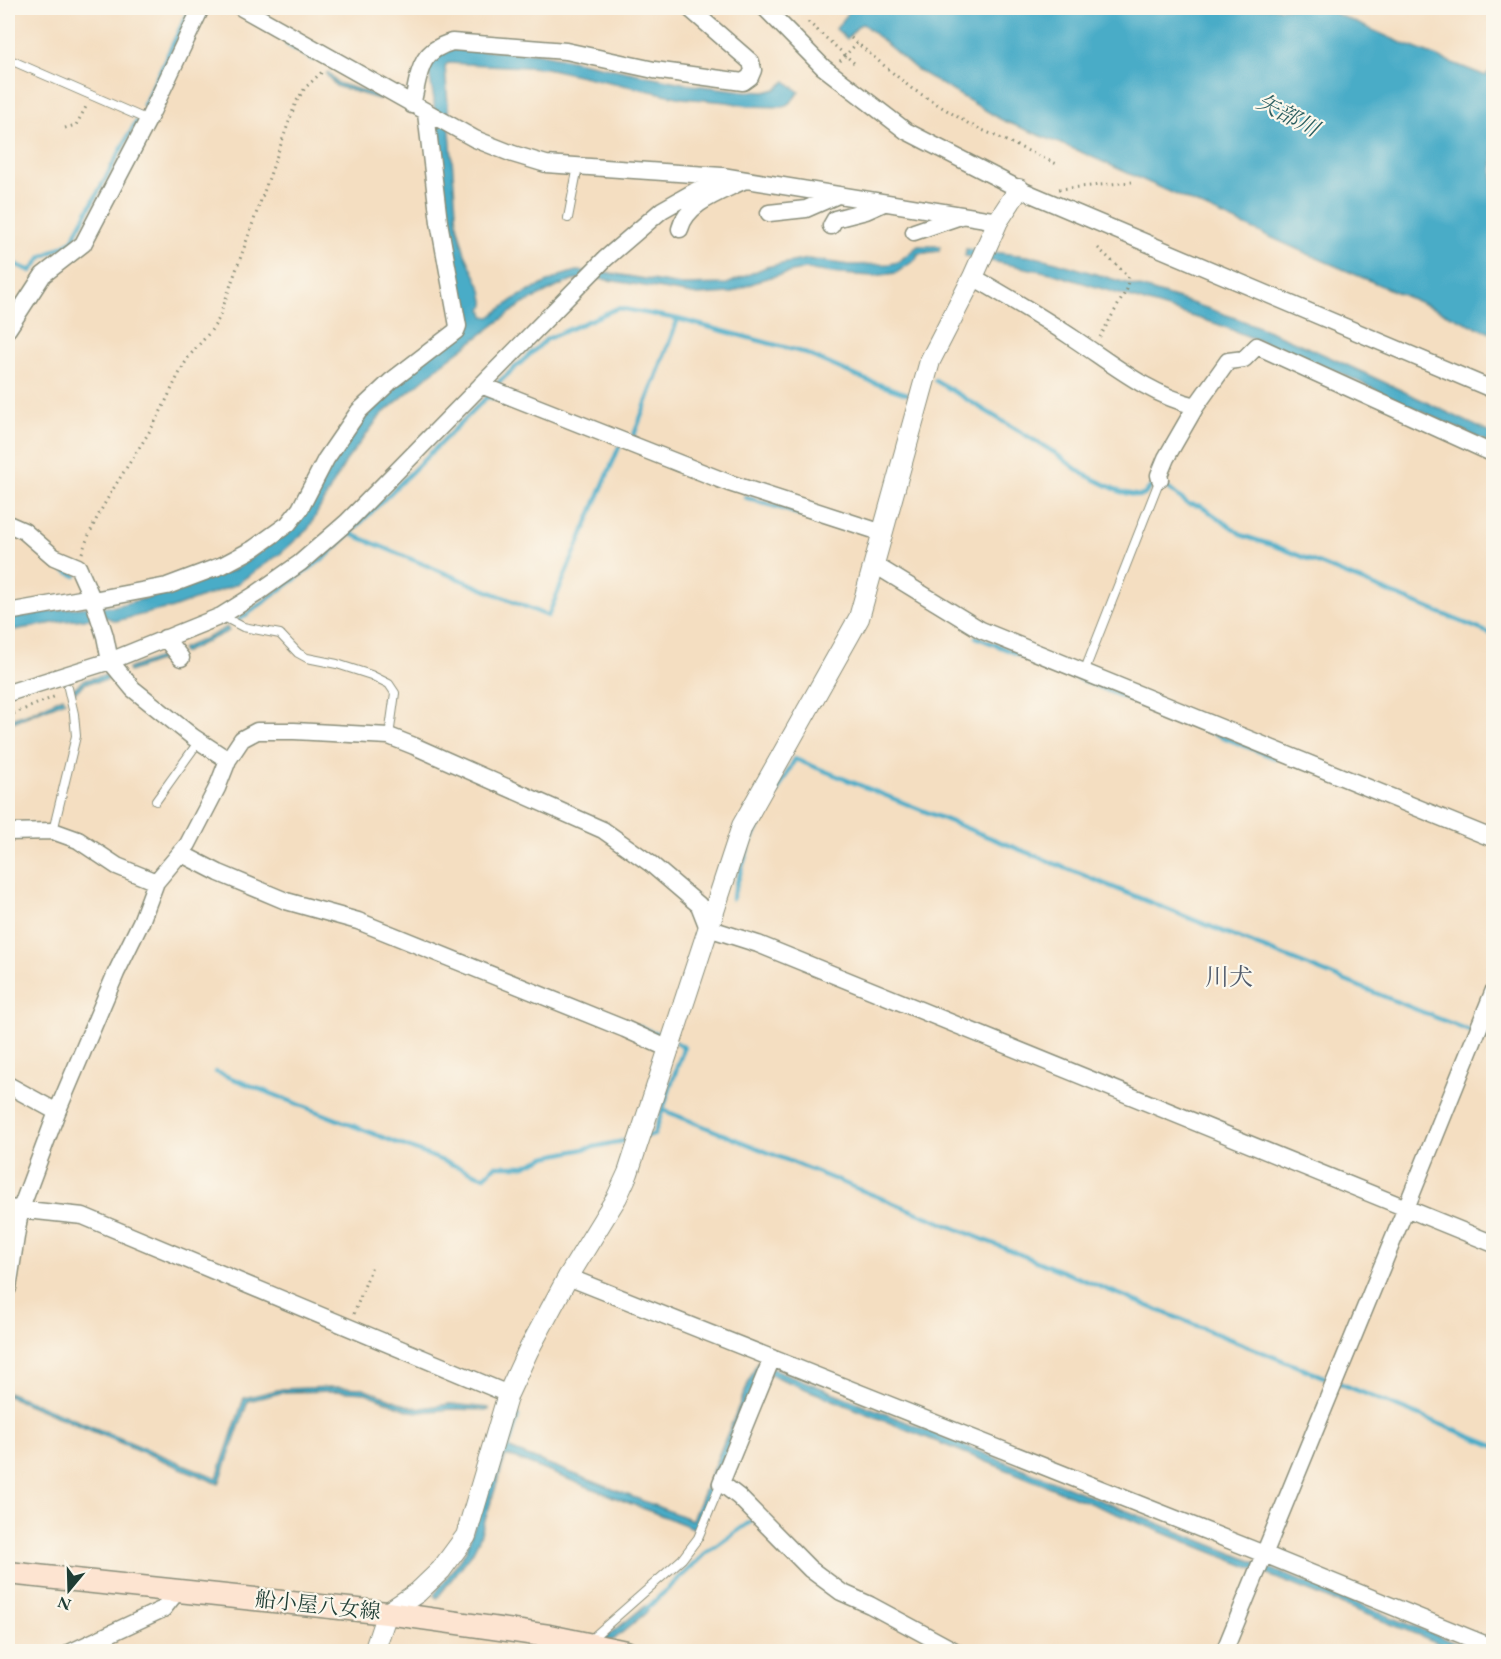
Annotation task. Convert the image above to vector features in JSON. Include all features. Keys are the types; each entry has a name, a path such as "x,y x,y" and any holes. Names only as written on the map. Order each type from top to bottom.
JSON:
{"main road":[{"name":"船小屋八女線","path":"8,1572 387,1613 551,1644 585,1644 626,1652"}],"street":[{"path":"8,329 43,274 83,244 148,120 201,8"},
{"path":"242,8 475,139 546,164 722,176 998,220"},
{"path":"8,612 93,600 167,586 223,565 253,549 288,524 300,509 326,459 359,411 391,381 456,331 459,326 419,109 428,53 438,46 452,42 566,51 654,70 743,82 750,77 753,70 751,62 689,8"},
{"path":"765,8 830,72 906,131 1022,190 1494,390"},
{"path":"8,693 110,660 221,616 256,594 300,562 346,522 596,268 662,210 722,176"},
{"path":"680,229 682,219 690,209 745,180"},
{"path":"374,1652 387,1613 417,1593 441,1570 466,1536 508,1394 528,1351 568,1277 621,1189 742,826 859,618 930,361 973,277 998,220 1022,190"},
{"path":"769,213 806,209 838,195"},
{"path":"831,226 835,219 866,211 885,202"},
{"path":"914,232 964,215"},
{"path":"973,277 1029,308 1139,384 1180,402 1196,406"},
{"path":"1160,479 1159,475 1166,458 1196,406 1228,361 1244,360 1257,346 1494,454"},
{"path":"481,385 729,483 883,533"},
{"path":"8,524 24,531 54,557 78,567 93,600 110,660 133,689 199,741 228,760"},
{"path":"875,565 981,630 1494,839"},
{"path":"165,638 181,658"},
{"path":"8,1288 14,1210 116,973 141,922 156,882 188,844 217,788 228,760 242,739 257,731 389,736 603,830 651,864 699,905 708,928"},
{"path":"8,832 52,831 78,840 117,866 156,882"},
{"path":"180,853 286,902 358,921 669,1048"},
{"path":"708,928 758,944 1494,1244"},
{"path":"1224,1652 1494,990"},
{"path":"8,1085 57,1112"},
{"path":"14,1210 83,1216 508,1394"},
{"path":"568,1277 769,1365 1260,1563 1494,1648"},
{"path":"769,1365 721,1483 739,1497 810,1569 840,1592 870,1605 957,1652"},
{"path":"71,1652 163,1609 178,1590"}],"lane":[{"path":"8,59 148,120"},
{"path":"568,218 578,166"},
{"path":"1083,672 1160,479"},
{"path":"221,616 243,627 280,634 298,653 307,658 337,664 371,675 389,684 395,693 389,736"},
{"path":"52,831 76,736 68,688"},
{"path":"156,801 199,741"},
{"path":"585,1644 682,1559 698,1538 721,1483"}],"path":[{"path":"808,22 854,63"},
{"path":"851,38 911,88 969,124 1059,165"},
{"path":"830,72 857,43"},
{"path":"78,567 90,530 100,511 155,422 189,357 213,330 219,318 296,102 305,88 334,61"},
{"path":"65,128 76,125 82,118 91,96"},
{"path":"1022,190 1132,182"},
{"path":"1092,351 1127,290 1128,276 1098,248"},
{"path":"349,1327 372,1266"}],"water":[{"name":"矢部川","path":"843,8 1323,8 1404,44 1486,76 1488,72 1493,73 1493,334 1081,152 1002,120 917,70 863,24 859,25 847,39 836,29 848,12"},
{"path":"444,49 536,53 692,85 745,91 765,92 776,89 786,81 799,92 791,102 783,107 748,106 682,98 546,68 448,63 445,66 457,224 465,254 482,290 484,316 490,317 516,298 560,276 576,271 603,272 681,285 727,284 766,267 808,259 849,265 890,264 898,262 918,246 940,246 939,251 917,254 917,258 896,273 874,276 805,269 763,279 730,293 698,295 602,279 578,279 563,284 521,305 442,364 381,415 346,461 308,529 280,554 235,585 170,609 116,621 106,617 65,621 8,631 8,619 70,608 115,606 163,594 234,570 284,535 342,446 374,406 467,319 465,311 462,311 450,247 435,139 434,99 428,67"},
{"path":"328,72 337,83 380,96 379,99 336,86 326,74"},
{"path":"966,249 1035,257 1056,262 1243,321 1326,355 1493,434 1493,445 1336,371 1217,324 1051,273 965,256"},
{"path":"227,627 229,631 183,653 181,649"},
{"path":"170,653 171,656 129,672 128,669"},
{"path":"107,675 108,680 86,683 75,692 73,689 84,680"},
{"path":"63,697 65,701 8,724 8,720 32,712"},
{"path":"757,1362 1475,1651 1458,1651 761,1371 696,1529 506,1455 479,1539 472,1553 437,1598 434,1595 466,1551 502,1446 692,1520"},
{"path":"363,1388 411,1407 450,1404 489,1408 489,1410 410,1411 366,1393 336,1391 284,1392 248,1401 219,1484 8,1396 8,1392 217,1478 244,1398 282,1389"},
{"path":"645,1606 648,1611 613,1640 603,1640"}],"waterway":[{"path":"144,105 190,8"},
{"path":"287,44 312,59"},
{"path":"8,261 31,271 42,257 71,242 136,122"},
{"path":"499,382 547,339 618,308 678,319 802,352 866,380 907,394"},
{"path":"634,435 678,319"},
{"path":"935,380 1055,453 1083,474 1121,492 1144,495 1154,483"},
{"path":"239,620 328,555 487,397 495,398"},
{"path":"351,534 548,616 619,447"},
{"path":"1165,486 1188,504 1201,506 1244,536 1278,547 1494,635"},
{"path":"745,497 811,518"},
{"path":"56,566 76,576"},
{"path":"976,637 1143,705"},
{"path":"1180,720 1275,758"},
{"path":"732,899 750,842 795,759 1472,1032"},
{"path":"638,1026 666,1038"},
{"path":"1480,1035 1494,1040"},
{"path":"647,1136 654,1135 684,1047 676,1043"},
{"path":"216,1072 484,1177 495,1166 525,1166 545,1157 633,1139"},
{"path":"663,1110 1331,1380"},
{"path":"1339,1383 1494,1446"},
{"path":"507,1451 518,1416 514,1414"},
{"path":"643,1612 706,1553 753,1520"}],"district":[{"name":"川犬","path":"1229,976"}]}
